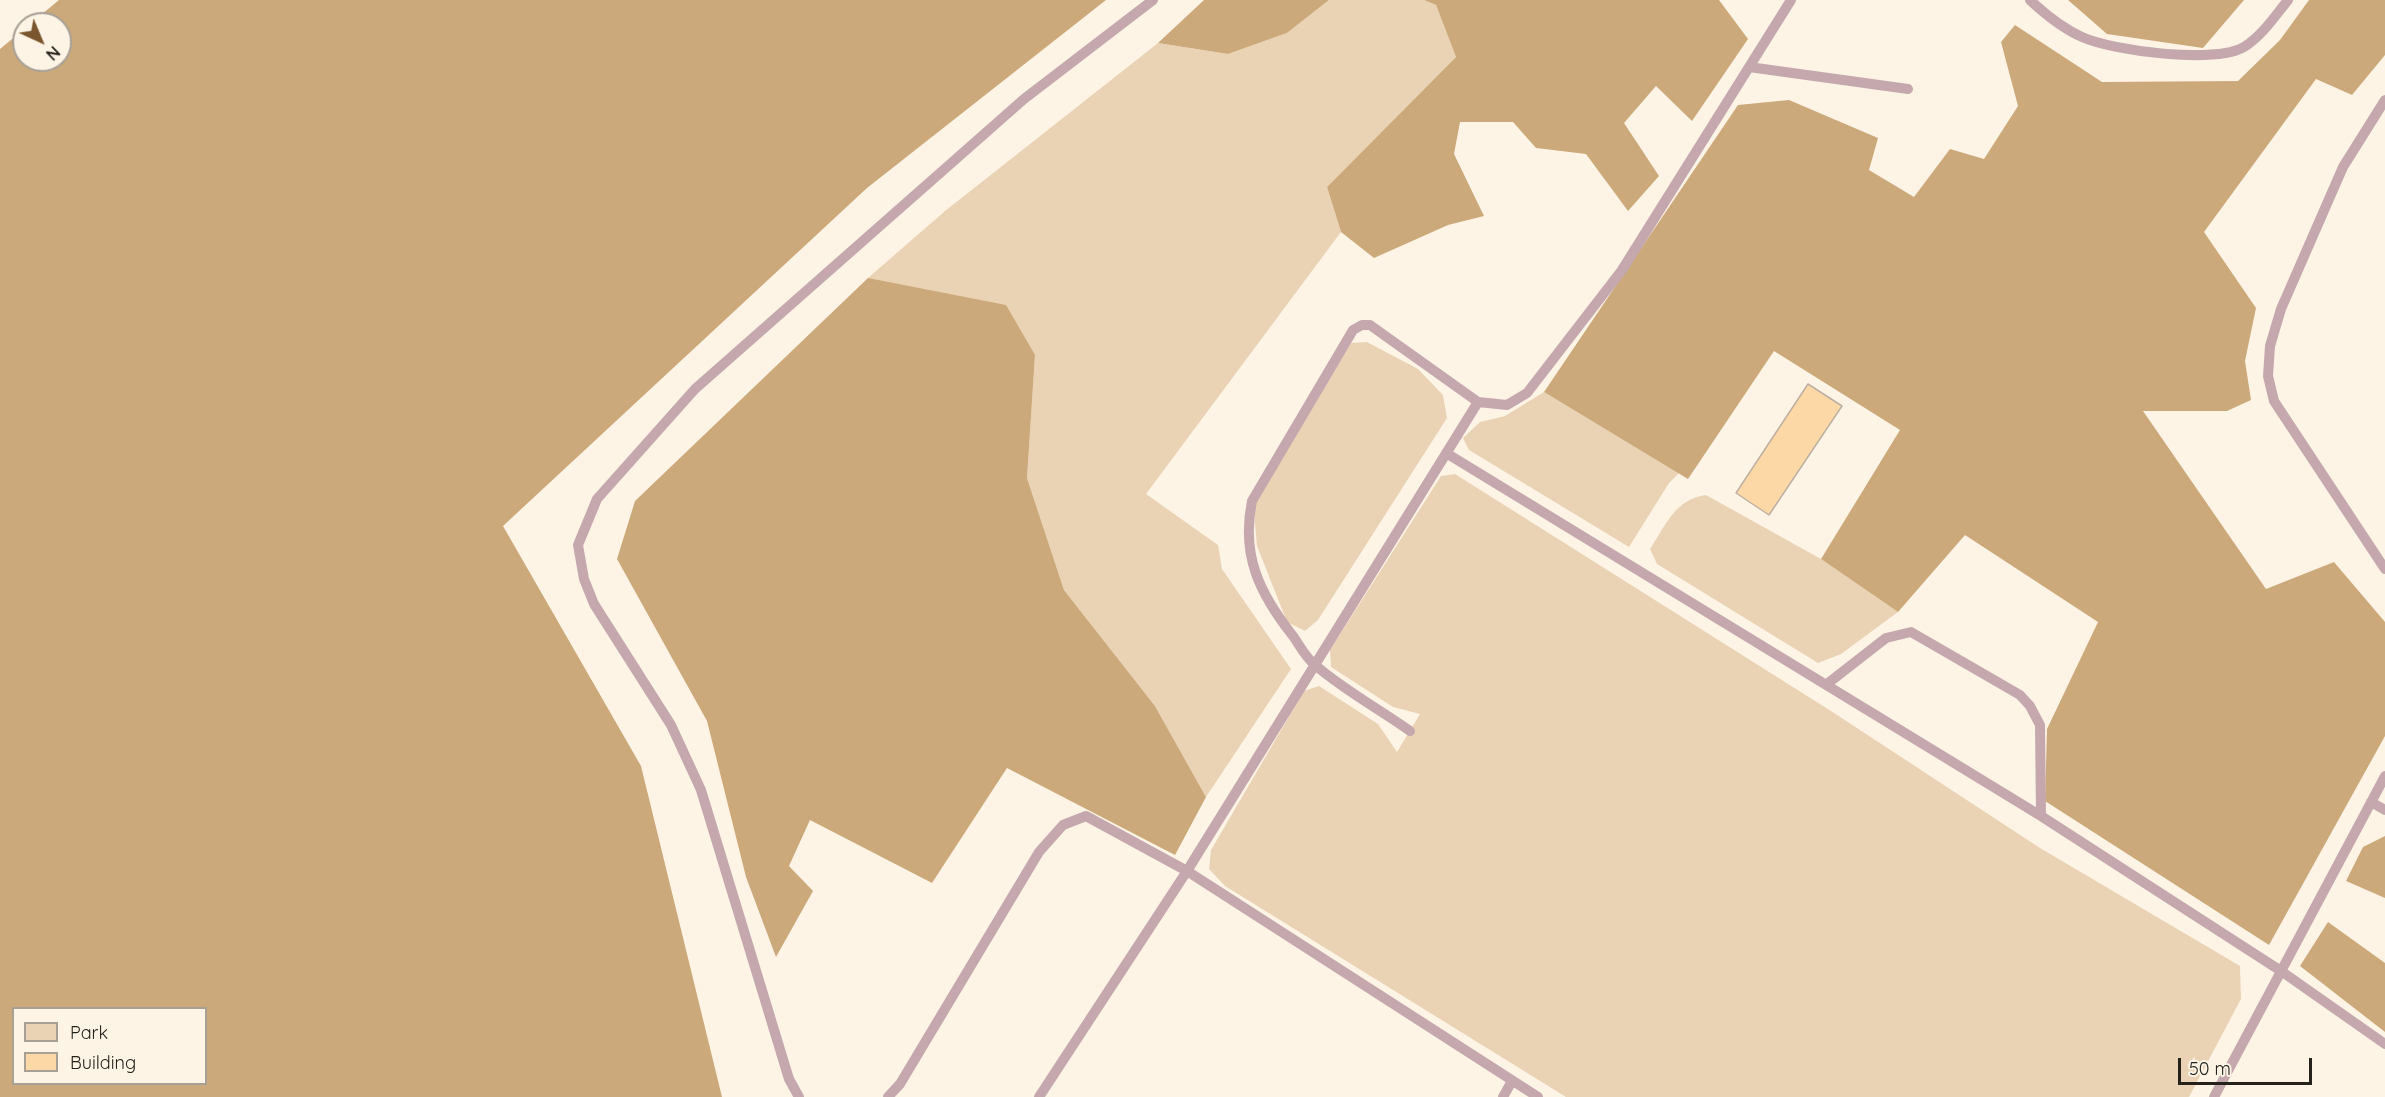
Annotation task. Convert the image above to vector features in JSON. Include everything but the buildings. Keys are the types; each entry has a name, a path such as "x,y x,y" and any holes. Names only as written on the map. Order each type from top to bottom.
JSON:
{"lane":[{"path":"799,1097 789,1079 701,790 671,725 594,604 584,579 578,545 597,499 695,389 1024,99 1153,0"},
{"path":"1410,731 1314,664 1266,597 1250,555 1247,527 1252,501 1353,330 1362,325 1370,325 1478,402 1507,405 1527,393 1622,270 1791,0"},
{"path":"2030,0 2050,19 2083,38 2153,54 2224,53 2243,48 2257,37 2289,0"},
{"path":"1749,67 1908,89"},
{"path":"2385,100 2343,167 2281,309 2270,346 2268,376 2274,401 2385,569"},
{"path":"1039,1097 1187,871 1478,402"},
{"path":"1446,453 2042,816 2281,971 2385,1044"},
{"path":"1827,684 1886,638 1911,632 2020,695 2040,725 2042,816"},
{"path":"2214,1097 2385,776"},
{"path":"2371,802 2385,810"},
{"path":"888,1097 900,1084 1039,852 1063,825 1086,816 1187,871 1538,1097"},
{"path":"1503,1097 1512,1081"}],"green space":[{"path":"1329,0 1424,0 1436,5 1456,57 1327,187 1341,232 1146,494 1218,545 1222,569 1291,669 1206,797 1155,706 1064,590 1027,478 1035,355 868,278 945,211 1158,43 1228,54 1287,33"},
{"path":"1367,342 1418,369 1443,395 1447,418 1318,620 1305,631 1287,622 1257,546 1253,502 1351,343"},
{"path":"1544,392 1679,473 1669,483 1629,547 1469,450 1463,438 1480,422 1505,416"},
{"path":"1455,474 1831,711 2040,848 2240,966 2241,999 2189,1097 1566,1097 1225,886 1209,869 1211,850 1304,691 1319,686 1378,724 1397,752 1420,714 1393,707 1331,667 1330,650 1441,476"},
{"path":"1706,495 1821,559 1898,612 1841,654 1818,663 1657,564 1650,549 1672,514 1686,502"}],"shaded area":[{"path":"59,0 1106,0 867,188 503,526 641,766 722,1097 0,1097 0,49 12,39 12,72 72,72 72,12 44,12"},
{"path":"1204,0 1329,0 1287,33 1228,54 1158,43"},
{"path":"1424,0 1719,0 1748,39 1692,121 1656,86 1624,123 1659,176 1628,211 1586,154 1536,148 1513,122 1460,122 1454,154 1484,216 1448,225 1374,258 1341,232 1327,187 1456,57 1436,5"},
{"path":"2068,0 2244,0 2203,48 2107,34"},
{"path":"2309,0 2385,0 2385,55 2352,95 2316,79 2204,232 2256,308 2245,361 2251,400 2227,411 2143,411 2266,589 2334,562 2385,622 2385,736 2269,945 2045,801 2047,729 2098,622 1965,535 1898,612 1821,559 1900,430 1774,351 1688,479 1544,392 1738,105 1789,100 1878,138 1869,170 1914,197 1950,149 1984,159 2018,106 2001,42 2015,25 2102,82 2238,81 2280,40"},
{"path":"868,278 1006,305 1035,355 1027,478 1064,590 1155,706 1206,797 1175,855 1007,768 932,883 810,820 789,866 813,891 776,957 746,877 707,721 617,559 635,501"},
{"path":"2385,836 2385,898 2346,881 2363,847"},
{"path":"2328,922 2385,963 2385,1032 2300,966"}]}
